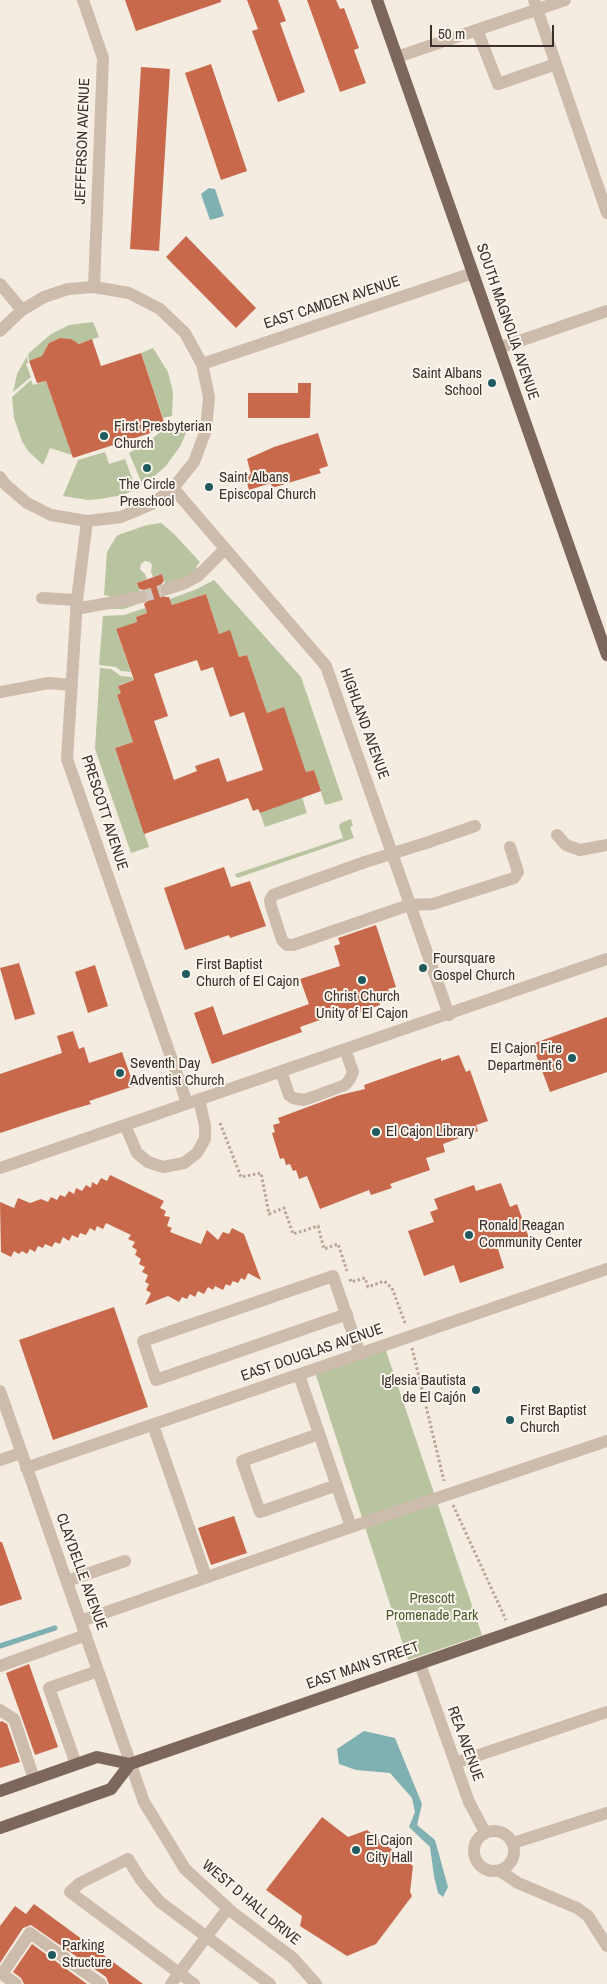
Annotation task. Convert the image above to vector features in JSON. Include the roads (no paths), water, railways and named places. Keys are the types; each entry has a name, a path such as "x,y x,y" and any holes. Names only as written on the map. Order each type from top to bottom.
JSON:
{"main road":[{"name":"SOUTH MAGNOLIA AVENUE","path":"377,0 499,348 603,633 607,655"},
{"name":"EAST MAIN STREET","path":"130,1764 607,1599"},
{"path":"0,1791 97,1757 130,1764 111,1789 0,1828"}],"street":[{"name":"JEFFERSON AVENUE","path":"83,0 103,58 94,287"},
{"path":"397,57 477,30 536,5 565,0"},
{"path":"536,5 607,213"},
{"path":"477,30 498,84 556,64"},
{"name":"EAST CAMDEN AVENUE","path":"202,364 473,273"},
{"path":"0,284 22,310"},
{"path":"0,477 6,485 27,503 51,515 87,521 121,517 152,504 173,488 194,462 206,430 209,397 202,364 185,333 160,308 129,293 94,287 68,289 44,297 22,310 1,328"},
{"path":"499,348 607,311"},
{"name":"HIGHLAND AVENUE","path":"173,488 224,550 326,666 449,1015"},
{"name":"PRESCOTT AVENUE","path":"87,521 77,605 67,759 193,1101 205,1126 205,1139 197,1153 184,1163 163,1167 148,1162 137,1153 125,1125"},
{"path":"167,589 198,576 224,550"},
{"path":"42,598 77,605 142,597"},
{"path":"0,692 49,683 72,685"},
{"path":"475,826 393,852 273,895 270,900 271,906 282,940 286,945 294,945 409,905 433,904 514,878 518,872 510,847"},
{"path":"557,835 566,845 580,850 607,845"},
{"path":"0,1168 280,1071 449,1015 607,959"},
{"path":"280,1071 289,1095 303,1100 310,1098 345,1085 350,1079 353,1072 345,1049"},
{"name":"EAST DOUGLAS AVENUE","path":"26,1468 607,1269"},
{"path":"346,1314 156,1380 143,1340 334,1276 360,1354"},
{"path":"299,1374 351,1527"},
{"name":"CLAYDELLE AVENUE","path":"0,1391 130,1764"},
{"path":"153,1425 206,1577"},
{"path":"319,1434 242,1461 260,1512 337,1485"},
{"path":"81,1621 351,1527 607,1441"},
{"path":"0,1460 21,1453"},
{"path":"67,1581 125,1561"},
{"path":"0,1666 86,1635"},
{"name":"REA AVENUE","path":"420,1664 469,1802 485,1832"},
{"path":"76,1764 49,1688 98,1671"},
{"path":"0,1710 14,1719 34,1779"},
{"path":"455,1763 607,1712"},
{"name":"WEST D HALL DRIVE","path":"130,1764 144,1802 185,1869 228,1908 293,1958 316,1984"},
{"path":"514,1843 607,1813"},
{"path":"500,1871 513,1860 514,1843 504,1833 491,1830 485,1832 476,1842 474,1848 476,1861 486,1870 500,1871 518,1884 577,1908 588,1916 607,1946"},
{"path":"194,1984 70,1892 80,1883 128,1859 141,1880 160,1902 270,1984"},
{"path":"171,1984 205,1936 228,1908"},
{"path":"16,1984 2,1974 30,1933 101,1984"}],"water":[{"path":"209,188 215,189 224,216 210,220 201,194"},
{"path":"364,1731 395,1738 422,1804 417,1825 435,1840 448,1887 443,1897 438,1893 430,1847 409,1827 415,1812 412,1798 390,1773 356,1770 339,1764 337,1749"}],"waterway":[{"path":"0,1646 55,1628"}],"tunnel":[{"path":"141,597 167,589"}],"place":[{"name":"Saint Albans School","path":"492,383"},
{"name":"First Presbyterian Church","path":"104,436"},
{"name":"The Circle Preschool","path":"147,468"},
{"name":"Saint Albans Episcopal Church","path":"209,487"},
{"name":"Foursquare Gospel Church","path":"423,968"},
{"name":"First Baptist Church of El Cajon","path":"186,974"},
{"name":"Christ Church Unity of El Cajon","path":"362,980"},
{"name":"El Cajon Fire Department 6","path":"572,1058"},
{"name":"Seventh Day Adventist Church","path":"120,1073"},
{"name":"El Cajon Library","path":"376,1132"},
{"name":"Ronald Reagan Community Center","path":"469,1235"},
{"name":"Iglesia Bautista de El Cajón","path":"476,1390"},
{"name":"First Baptist Church","path":"510,1420"},
{"name":"El Cajon City Hall","path":"356,1850"},
{"name":"Parking Structure","path":"52,1955"}],"park label":[{"name":"Prescott Promenade Park","path":"432,1608"}]}
